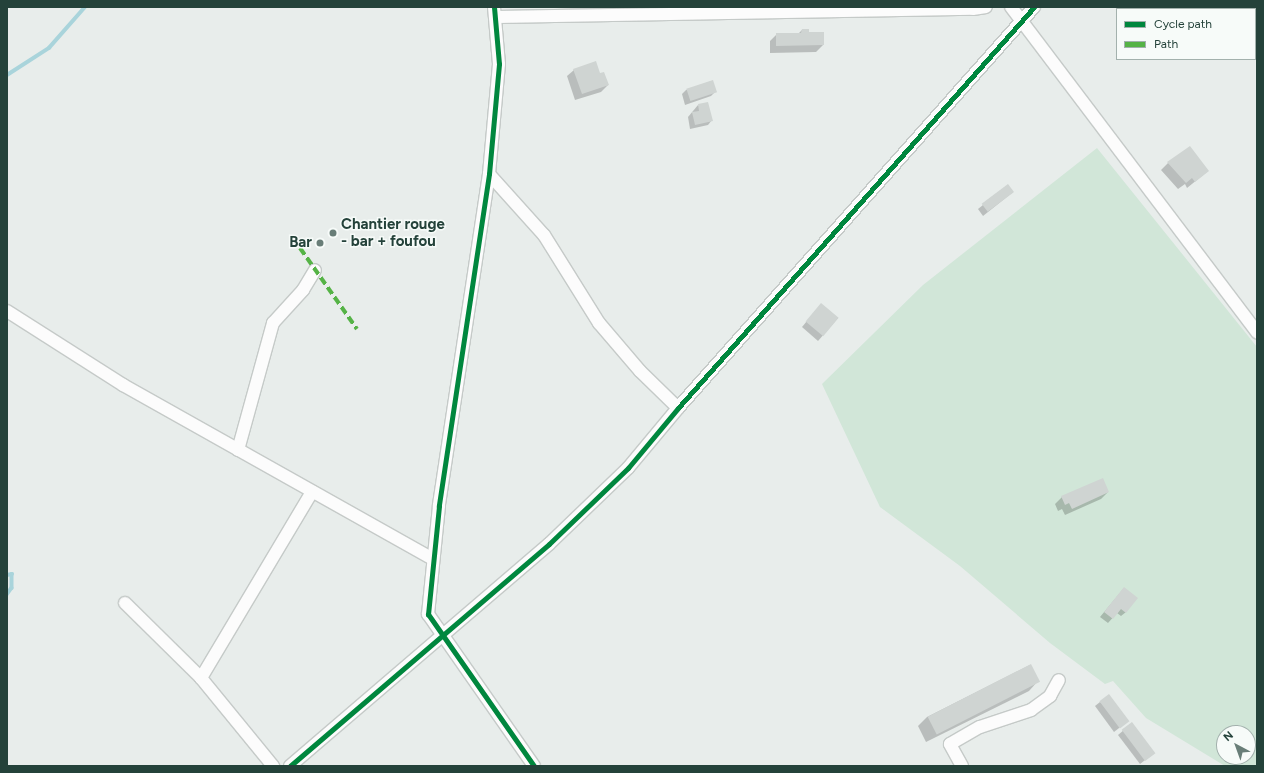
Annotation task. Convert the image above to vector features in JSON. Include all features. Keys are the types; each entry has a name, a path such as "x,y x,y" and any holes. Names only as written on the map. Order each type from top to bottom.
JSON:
{"street":[{"path":"534,766 440,635 428,614 439,506 489,174 498,64 495,12 973,9 986,7"},
{"path":"1011,7 1023,20 1257,332"},
{"path":"290,766 440,635 549,544 628,468 678,408 1034,7"},
{"path":"489,174 544,235 599,323 640,371 678,408"},
{"path":"238,450 273,323 303,290 315,270"},
{"path":"7,311 123,385 433,559"},
{"path":"201,678 312,492"},
{"path":"125,604 201,678 273,766"},
{"path":"962,766 950,744 980,728 1031,710 1050,696 1059,680"}],"green space":[{"path":"1097,148 1257,347 1257,766 1223,765 1256,765 1256,725 1216,725 1216,761 1146,718 1113,681 1105,684 1050,643 960,566 880,507 822,384 923,285"}],"building":[{"path":"802,29 809,29 809,32 824,32 824,45 776,46 776,33 801,33"},
{"path":"596,61 600,73 604,72 609,85 582,94 573,69"},
{"path":"713,80 717,92 690,101 686,89"},
{"path":"708,102 713,121 695,125 692,112 699,111 698,104"},
{"path":"1190,146 1209,171 1195,182 1192,178 1186,183 1167,162"},
{"path":"1008,184 1014,192 988,212 982,204"},
{"path":"821,303 839,318 823,336 806,321"},
{"path":"1103,478 1109,492 1072,509 1069,503 1065,505 1061,496"},
{"path":"1124,587 1138,598 1126,613 1121,609 1113,619 1104,612"},
{"path":"1031,664 1040,682 937,734 928,717"},
{"path":"1109,694 1129,721 1120,728 1099,701"},
{"path":"1132,722 1155,753 1145,761 1122,730"}],"waterway":[{"path":"7,75 49,48 85,7"},
{"path":"7,575 12,574 12,588 7,595"}],"marked path":[{"path":"300,248 357,329"}],"cycle path":[{"path":"494,7 499,64 489,174 439,506 428,614 534,766"},
{"path":"290,766 549,544 628,468 678,408 1034,7"}],"place":[{"name":"Chantier rouge - bar + foufou","path":"333,233"},
{"name":"Bar","path":"320,243"}]}
